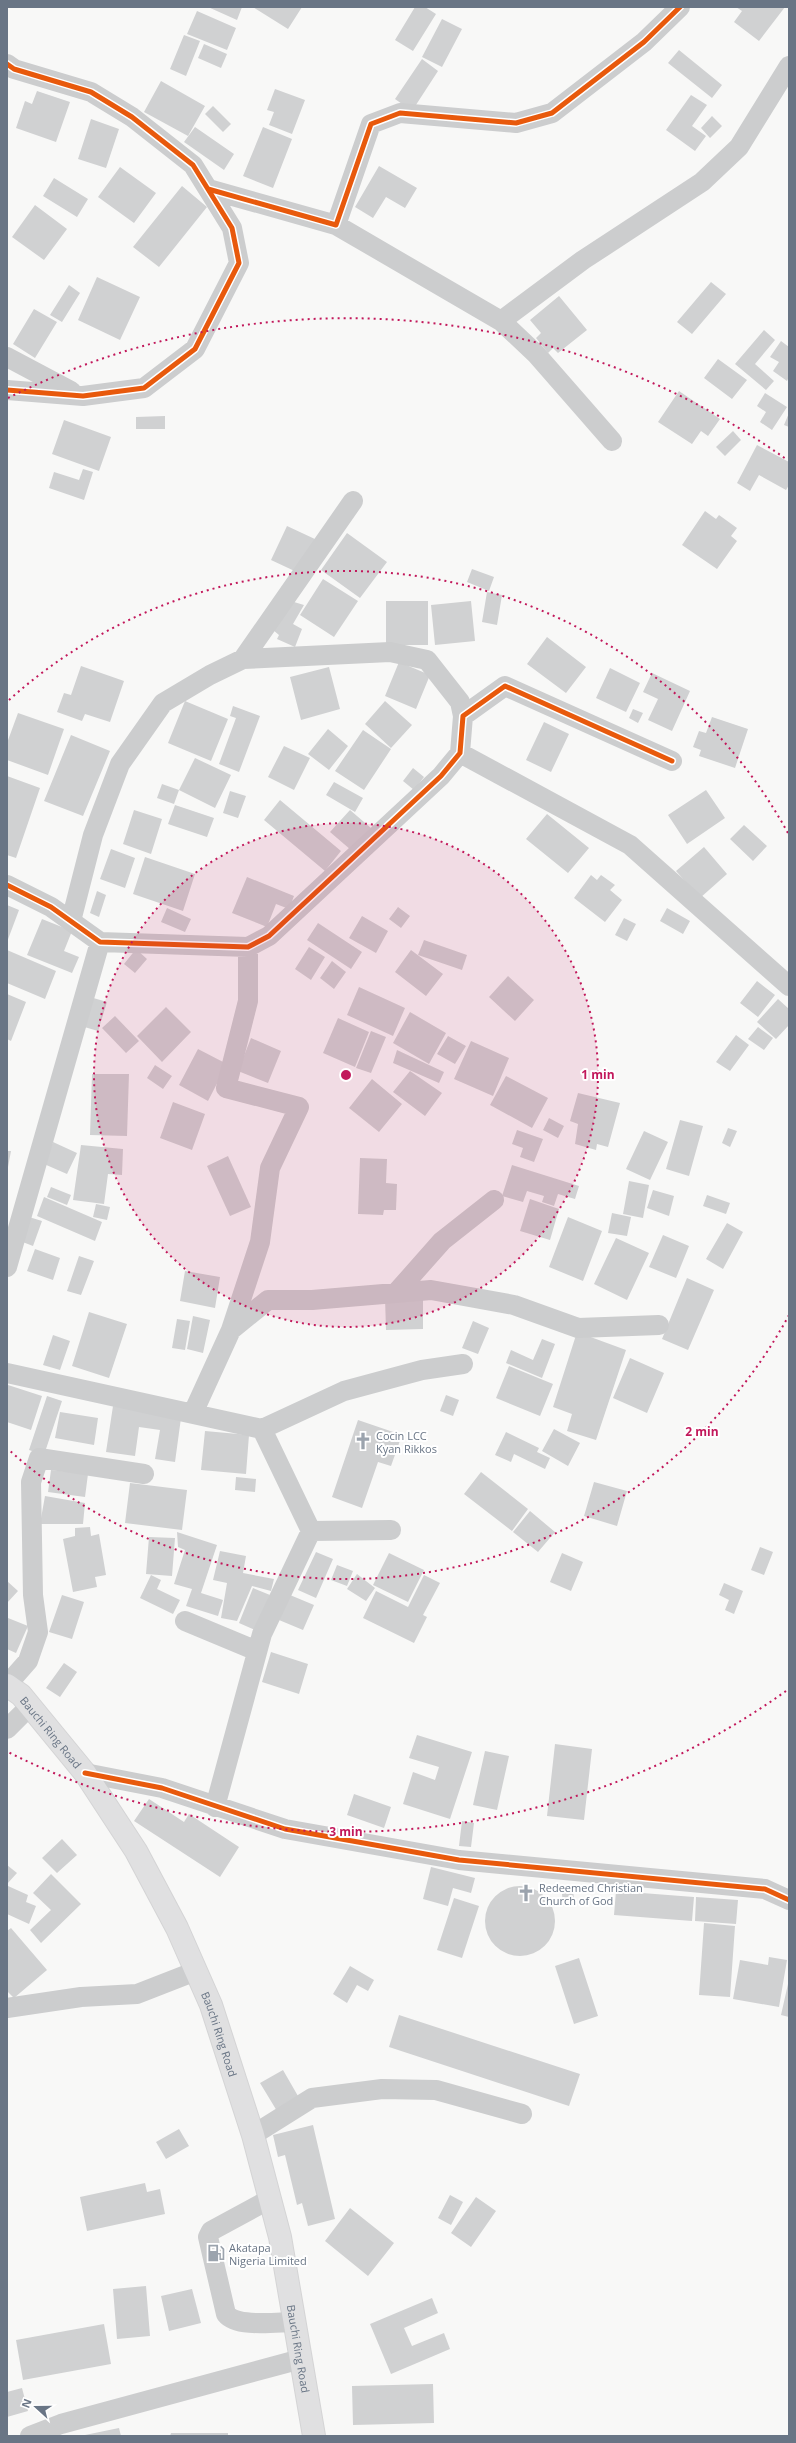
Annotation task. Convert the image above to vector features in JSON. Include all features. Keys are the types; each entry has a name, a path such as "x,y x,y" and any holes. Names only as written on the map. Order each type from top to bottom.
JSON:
{"main road":[{"name":"Bauchi Ring Road","path":"14,1696 85,1773 136,1851 177,1928 211,2005 253,2135 280,2236 314,2436"}],"street":[{"path":"336,225 371,124 400,113 516,124 552,113 644,42 680,7"},
{"path":"7,64 14,69 91,92 132,117 193,165 232,228 239,263 195,349 144,388 83,396 7,390"},
{"path":"501,321 583,260 702,182 739,147 789,66"},
{"path":"208,189 336,225 501,321 536,354 612,441"},
{"path":"7,358 83,396"},
{"path":"243,659 353,501"},
{"path":"7,885 51,907 100,942 248,947 269,936 441,776 460,753 463,716 460,702 427,660 390,652 243,659 210,675 163,703 120,764 93,835 71,921"},
{"path":"463,716 505,686 672,761"},
{"path":"460,753 630,845 789,986"},
{"path":"7,1267 100,942"},
{"path":"193,1413 231,1330 260,1242 270,1168 299,1107 226,1088 248,1001 248,947"},
{"path":"396,1293 442,1241 494,1200"},
{"path":"231,1330 268,1300 312,1300 431,1290 514,1305 578,1328 659,1325"},
{"path":"7,1373 262,1429 344,1391 422,1370 463,1364"},
{"path":"262,1429 310,1532"},
{"path":"7,1729 14,1696 38,1632 34,1596 31,1482 39,1458 144,1474"},
{"path":"310,1532 391,1530"},
{"path":"215,1807 262,1634 310,1532"},
{"path":"185,1621 257,1651"},
{"path":"85,1773 162,1788 215,1807 285,1829 459,1860 765,1889 789,1900"},
{"path":"7,2008 81,1997 137,1994 196,1971"},
{"path":"253,2135 312,2098 382,2089 436,2090 522,2114"},
{"path":"270,2199 211,2231 208,2237 226,2314 230,2319 239,2322 295,2322"},
{"path":"30,2436 61,2424 301,2359"}],"building":[{"path":"208,7 242,7 237,20"},
{"path":"253,7 302,7 288,29"},
{"path":"415,7 425,7 436,14 413,51 395,40"},
{"path":"736,7 785,7 759,41 734,22 742,11"},
{"path":"197,11 236,28 227,50 187,34"},
{"path":"442,19 462,29 442,67 422,57"},
{"path":"184,35 200,41 186,76 170,69"},
{"path":"204,44 227,54 221,68 198,58"},
{"path":"679,50 722,85 712,98 668,63"},
{"path":"422,59 438,71 412,111 395,99"},
{"path":"161,81 205,106 188,136 144,112"},
{"path":"275,89 305,100 292,134 269,125 274,112 267,110"},
{"path":"37,91 70,102 56,142 16,128 25,101 32,104"},
{"path":"691,95 707,105 692,126 706,136 695,151 666,130"},
{"path":"213,106 231,124 223,132 205,114"},
{"path":"712,116 722,126 710,138 701,128"},
{"path":"91,119 119,129 106,168 78,159"},
{"path":"195,127 234,154 224,170 184,142"},
{"path":"263,127 292,139 273,188 243,176"},
{"path":"379,166 417,188 405,208 386,197 373,218 355,207"},
{"path":"120,167 156,193 134,223 98,197"},
{"path":"54,178 88,199 77,217 43,196"},
{"path":"182,186 207,207 159,267 133,247"},
{"path":"35,205 67,229 44,260 12,237"},
{"path":"97,277 140,297 120,340 78,320"},
{"path":"711,282 726,294 692,334 677,322"},
{"path":"69,285 80,293 62,322 50,315"},
{"path":"559,296 587,330 558,353 553,348 548,353 536,338 541,333 530,320"},
{"path":"34,309 57,322 35,358 13,344"},
{"path":"764,330 775,340 755,364 774,381 766,390 735,364"},
{"path":"781,341 789,347 789,377 787,381 773,371 779,362 770,357"},
{"path":"718,359 747,380 732,399 704,378"},
{"path":"679,391 720,419 708,436 701,431 692,444 658,422"},
{"path":"765,393 787,407 772,430 760,422 766,412 757,406"},
{"path":"789,413 789,427 784,425"},
{"path":"165,416 165,429 136,429 136,417"},
{"path":"64,420 111,437 99,471 52,454"},
{"path":"733,431 741,440 725,456 716,447"},
{"path":"757,445 789,462 789,485 786,490 759,475 750,491 737,483"},
{"path":"83,469 93,472 84,500 49,488 54,472 79,480"},
{"path":"705,511 716,519 719,515 737,528 731,536 737,541 717,569 682,545"},
{"path":"287,526 317,540 301,574 271,560"},
{"path":"347,533 387,562 360,598 321,570"},
{"path":"472,569 494,577 489,591 467,582"},
{"path":"323,579 358,601 334,637 300,615"},
{"path":"487,592 502,595 497,625 482,622"},
{"path":"386,601 428,601 428,645 386,645"},
{"path":"471,601 475,641 435,645 431,605"},
{"path":"294,602 304,605 293,624 302,629 295,647 277,639 279,635 273,630"},
{"path":"547,637 586,667 566,693 527,664"},
{"path":"399,662 430,675 416,709 385,696"},
{"path":"81,666 124,681 110,722 85,714 82,721 57,712 64,693 71,695"},
{"path":"329,667 340,709 301,720 290,677"},
{"path":"610,668 640,683 626,712 596,698"},
{"path":"652,673 690,691 672,731 648,720 658,699 643,692"},
{"path":"185,701 228,719 211,761 168,743"},
{"path":"385,701 412,725 391,748 365,724"},
{"path":"233,706 260,716 239,772 219,764 236,718 230,716"},
{"path":"633,709 643,713 638,723 629,718"},
{"path":"18,713 64,729 48,775 7,760 7,743"},
{"path":"712,717 748,729 735,768 699,756 701,750 693,747 699,731 706,733"},
{"path":"544,722 569,734 551,772 526,760"},
{"path":"328,729 348,746 329,770 308,754"},
{"path":"363,730 391,749 364,790 335,771"},
{"path":"71,735 110,751 83,816 44,801"},
{"path":"284,746 310,758 294,790 268,777"},
{"path":"195,758 231,775 215,808 179,790"},
{"path":"413,768 424,777 414,790 403,781"},
{"path":"7,776 40,788 16,858 7,855"},
{"path":"334,782 363,798 355,812 326,795"},
{"path":"162,784 179,790 174,804 157,798"},
{"path":"706,790 725,818 687,844 668,815"},
{"path":"230,791 246,796 238,818 223,813"},
{"path":"280,800 341,851 325,871 264,820"},
{"path":"175,805 214,818 207,837 168,824"},
{"path":"134,810 162,819 151,854 123,844"},
{"path":"350,810 371,828 351,850 330,832"},
{"path":"547,814 589,848 568,873 526,839"},
{"path":"744,825 767,846 753,861 730,839"},
{"path":"704,847 727,874 700,898 676,871"},
{"path":"111,849 135,858 125,888 100,879"},
{"path":"145,857 195,874 183,911 133,894"},
{"path":"591,875 597,880 601,875 615,885 610,890 622,900 605,922 574,898"},
{"path":"247,877 294,896 289,909 276,904 267,927 232,913"},
{"path":"97,891 106,895 99,917 90,913"},
{"path":"7,905 19,910 7,942"},
{"path":"398,907 410,916 401,928 389,919"},
{"path":"167,908 191,919 185,932 161,922"},
{"path":"667,908 690,921 683,934 660,921"},
{"path":"362,916 388,931 376,953 349,938"},
{"path":"624,918 636,924 627,941 615,935"},
{"path":"42,919 72,931 64,951 79,957 72,973 27,955"},
{"path":"318,923 362,952 351,969 307,940"},
{"path":"424,940 467,955 462,970 418,955"},
{"path":"309,947 325,957 311,980 295,969"},
{"path":"136,949 147,959 135,973 124,964"},
{"path":"7,950 56,971 45,999 7,983"},
{"path":"411,950 443,974 426,996 395,972"},
{"path":"332,961 346,972 334,989 320,978"},
{"path":"508,976 534,1000 515,1021 489,997"},
{"path":"757,981 775,995 758,1017 740,1003"},
{"path":"359,987 405,1008 393,1036 347,1015"},
{"path":"7,994 26,1002 11,1041 7,1039"},
{"path":"90,997 107,1002 98,1031 81,1026"},
{"path":"778,999 789,1009 789,1025 776,1039 757,1022"},
{"path":"166,1007 191,1032 162,1062 137,1036"},
{"path":"410,1012 446,1033 429,1064 393,1043"},
{"path":"115,1016 139,1041 126,1053 102,1028"},
{"path":"338,1018 369,1032 355,1067 323,1053"},
{"path":"758,1027 773,1038 764,1050 748,1039"},
{"path":"371,1031 386,1037 371,1073 356,1068"},
{"path":"736,1035 749,1045 730,1071 716,1062"},
{"path":"448,1036 466,1046 455,1064 437,1054"},
{"path":"251,1038 281,1051 268,1083 238,1071"},
{"path":"471,1041 509,1058 493,1096 454,1079"},
{"path":"198,1049 227,1064 208,1101 179,1085"},
{"path":"397,1050 444,1072 439,1083 393,1063"},
{"path":"155,1065 172,1076 163,1089 147,1078"},
{"path":"410,1071 442,1093 425,1116 393,1092"},
{"path":"92,1074 129,1074 127,1136 90,1135"},
{"path":"506,1076 548,1098 532,1128 490,1105"},
{"path":"372,1079 402,1104 379,1132 349,1108"},
{"path":"578,1093 620,1103 608,1147 597,1144 596,1150 575,1144 578,1124 570,1121"},
{"path":"173,1102 205,1114 192,1150 160,1138"},
{"path":"549,1118 564,1126 558,1138 543,1130"},
{"path":"680,1120 703,1126 689,1176 666,1169"},
{"path":"728,1128 737,1131 730,1147 722,1143"},
{"path":"517,1130 543,1139 534,1162 520,1157 523,1148 512,1144"},
{"path":"644,1131 668,1142 650,1180 626,1169"},
{"path":"53,1142 77,1153 67,1174 44,1164"},
{"path":"81,1145 123,1149 122,1175 108,1174 104,1204 73,1200"},
{"path":"7,1151 11,1151 8,1167 7,1167"},
{"path":"228,1156 251,1207 230,1216 207,1166"},
{"path":"360,1158 387,1159 386,1183 397,1184 396,1210 384,1210 383,1215 358,1214"},
{"path":"512,1165 579,1186 575,1199 558,1194 554,1206 542,1202 544,1196 527,1191 523,1202 502,1196"},
{"path":"629,1181 649,1185 643,1218 623,1214"},
{"path":"51,1187 71,1195 67,1205 47,1197"},
{"path":"653,1190 674,1196 669,1216 647,1208"},
{"path":"707,1195 730,1203 726,1214 703,1206"},
{"path":"44,1197 102,1222 95,1241 37,1216"},
{"path":"530,1199 559,1209 550,1240 520,1231"},
{"path":"96,1204 110,1207 107,1220 93,1217"},
{"path":"612,1213 631,1217 627,1236 608,1233"},
{"path":"29,1217 42,1221 33,1246 20,1241"},
{"path":"568,1217 602,1231 583,1281 549,1267"},
{"path":"727,1223 743,1232 723,1269 706,1259"},
{"path":"663,1235 689,1246 676,1278 649,1267"},
{"path":"616,1238 649,1253 627,1300 594,1284"},
{"path":"35,1249 60,1258 53,1280 27,1271"},
{"path":"79,1256 94,1261 81,1295 67,1291"},
{"path":"185,1271 220,1277 215,1308 180,1301"},
{"path":"687,1278 714,1290 688,1350 662,1339"},
{"path":"423,1297 423,1329 386,1330 385,1298"},
{"path":"89,1312 127,1324 109,1378 72,1366"},
{"path":"193,1316 210,1320 203,1353 187,1349"},
{"path":"177,1319 190,1321 185,1350 172,1348"},
{"path":"473,1321 489,1328 478,1354 462,1348"},
{"path":"577,1332 626,1350 596,1440 567,1431 572,1414 553,1407"},
{"path":"53,1335 70,1341 60,1370 43,1365"},
{"path":"542,1339 555,1344 542,1378 506,1363 511,1350 533,1360"},
{"path":"630,1358 664,1373 647,1413 613,1398"},
{"path":"509,1366 553,1384 540,1416 496,1398"},
{"path":"8,1385 42,1396 31,1430 7,1422"},
{"path":"446,1395 459,1400 453,1416 440,1411"},
{"path":"47,1396 62,1401 44,1455 29,1450"},
{"path":"113,1406 181,1418 175,1462 155,1459 160,1430 139,1427 135,1456 106,1452"},
{"path":"60,1412 98,1418 94,1445 55,1438"},
{"path":"358,1420 402,1435 391,1466 378,1462 362,1508 332,1497"},
{"path":"554,1429 580,1443 568,1466 542,1451"},
{"path":"205,1431 249,1435 246,1474 201,1470"},
{"path":"506,1432 539,1448 537,1452 550,1458 545,1469 514,1454 511,1462 495,1455"},
{"path":"51,1470 88,1474 85,1497 48,1492"},
{"path":"481,1472 528,1509 512,1531 464,1494"},
{"path":"236,1477 256,1479 255,1492 235,1490"},
{"path":"594,1482 627,1491 617,1526 584,1516"},
{"path":"130,1483 187,1490 182,1530 125,1523"},
{"path":"45,1496 85,1503 83,1524 40,1524"},
{"path":"530,1511 555,1532 538,1552 513,1532"},
{"path":"90,1527 91,1536 99,1534 106,1575 95,1577 97,1587 73,1592 63,1539 75,1536 75,1528"},
{"path":"177,1532 217,1545 201,1593 223,1600 218,1616 186,1606 192,1589 174,1584 185,1550 178,1547"},
{"path":"149,1537 175,1538 172,1576 146,1574"},
{"path":"760,1547 773,1552 764,1575 751,1570"},
{"path":"220,1551 246,1556 243,1573 274,1579 271,1591 252,1586 237,1621 221,1618 227,1583 213,1580"},
{"path":"316,1552 333,1559 316,1598 298,1590"},
{"path":"389,1553 424,1570 408,1602 373,1585"},
{"path":"562,1553 583,1562 571,1591 550,1582"},
{"path":"337,1565 353,1571 347,1586 331,1580"},
{"path":"357,1574 375,1588 366,1601 347,1589"},
{"path":"151,1575 161,1580 157,1589 180,1600 173,1614 140,1598"},
{"path":"424,1575 440,1583 423,1615 427,1617 414,1643 363,1618 376,1591 408,1607"},
{"path":"7,1581 18,1591 7,1603"},
{"path":"724,1583 743,1591 734,1614 725,1610 729,1600 719,1595"},
{"path":"253,1588 270,1595 255,1630 239,1623"},
{"path":"62,1595 84,1602 72,1639 49,1632"},
{"path":"290,1595 314,1605 303,1630 279,1620"},
{"path":"8,1618 28,1626 16,1653 7,1649"},
{"path":"271,1652 308,1664 299,1694 262,1682"},
{"path":"64,1663 77,1672 60,1697 46,1688"},
{"path":"417,1735 472,1752 450,1819 403,1804 413,1772 435,1780 439,1767 409,1758"},
{"path":"555,1744 592,1749 584,1820 547,1816"},
{"path":"485,1751 509,1756 497,1810 473,1805"},
{"path":"354,1794 391,1807 384,1828 347,1815"},
{"path":"149,1799 184,1822 189,1814 239,1847 220,1877 134,1821"},
{"path":"462,1821 474,1823 471,1847 459,1846"},
{"path":"62,1839 77,1855 57,1873 42,1858"},
{"path":"7,1865 17,1873 7,1884"},
{"path":"431,1867 475,1878 471,1893 453,1888 448,1906 423,1899"},
{"path":"51,1874 81,1904 41,1943 30,1930 51,1910 33,1893"},
{"path":"573,1885 574,1902 563,1903 561,1886"},
{"path":"8,1886 28,1895 26,1902 36,1906 29,1924 7,1914"},
{"path":"520,1886 539,1892 549,1902 555,1921 549,1940 539,1950 520,1956 501,1950 491,1940 485,1921 491,1902 501,1892"},
{"path":"616,1891 694,1897 692,1921 614,1915"},
{"path":"696,1897 738,1900 736,1924 695,1921"},
{"path":"454,1898 479,1906 462,1958 437,1950"},
{"path":"704,1923 735,1926 730,1997 699,1995"},
{"path":"11,1928 47,1970 14,1998 7,1991 7,1931"},
{"path":"769,1957 787,1960 779,2007 733,1999 740,1960 768,1965"},
{"path":"579,1958 598,2016 574,2024 555,1966"},
{"path":"350,1966 374,1980 368,1991 357,1985 347,2003 333,1994"},
{"path":"789,1984 789,2017 781,2015"},
{"path":"399,2015 580,2074 569,2106 389,2047"},
{"path":"283,2070 302,2103 280,2116 260,2083"},
{"path":"313,2125 335,2219 308,2226 302,2203 297,2205 285,2155 278,2157 273,2135"},
{"path":"179,2129 189,2146 166,2159 156,2142"},
{"path":"145,2183 147,2192 160,2189 165,2214 87,2231 80,2197"},
{"path":"450,2195 463,2202 451,2225 438,2218"},
{"path":"476,2197 496,2211 471,2247 451,2233"},
{"path":"350,2208 394,2243 368,2276 325,2241"},
{"path":"146,2286 150,2336 117,2339 113,2289"},
{"path":"192,2289 201,2323 169,2331 161,2296"},
{"path":"432,2298 438,2313 404,2328 412,2346 444,2333 450,2349 391,2374 370,2324"},
{"path":"104,2324 111,2364 23,2380 16,2340"},
{"path":"433,2384 434,2423 353,2425 352,2386"},
{"path":"22,2388 28,2411 7,2417 7,2392"},
{"path":"119,2428 121,2436 85,2436 85,2435"},
{"path":"171,2433 228,2433 228,2436 170,2436"}],"cycle path":[{"path":"208,189 336,225 371,124 400,113 516,123 552,113 644,42 680,7"},
{"path":"7,64 14,69 91,92 132,117 193,165 232,228 239,263 195,349 144,388 83,396 7,390"},
{"path":"7,885 51,907 100,942 248,947 269,936 441,776 460,753 463,716 505,686 672,761"},
{"path":"85,1773 162,1788 285,1829 459,1860 765,1889 789,1900"}],"place":[{"name":"Cocin LCC Kyan Rikkos","path":"363,1441"},
{"name":"Redeemed Christian Church of God","path":"526,1893"},
{"name":"Akatapa Nigeria Limited","path":"216,2253"}]}
